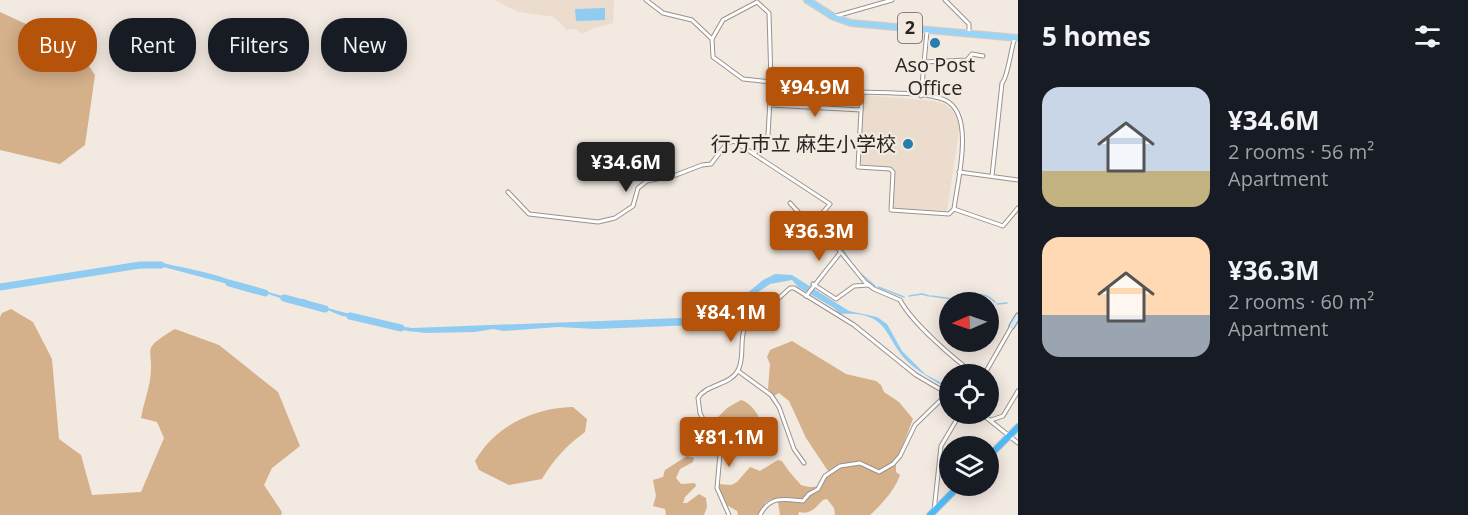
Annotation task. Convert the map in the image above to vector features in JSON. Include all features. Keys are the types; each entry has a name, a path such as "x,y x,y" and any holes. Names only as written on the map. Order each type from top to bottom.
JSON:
{"highway":[{"path":"999,446 1018,427"},
{"path":"932,513 949,496"}],"main road":[{"name":"2","path":"808,0 834,17 872,26 1016,37"}],"street":[{"path":"646,0 663,13 692,20 712,39"},
{"path":"834,17 892,0"},
{"path":"945,0 969,24 969,32"},
{"path":"754,154 768,135 771,105 771,82 768,13 757,1 723,20 712,39 713,57 743,79 771,82"},
{"path":"921,96 927,29"},
{"path":"992,176 1002,83 1006,78 1008,58 1016,37"},
{"path":"924,62 967,60 972,54 983,56"},
{"path":"862,92 946,100 961,118 963,129 954,209 949,214 891,210 893,172 890,169 858,167 861,111 862,92"},
{"path":"771,105 861,111"},
{"path":"508,192 529,214 597,222 615,218 633,206 638,188 647,181 711,164 727,143 734,141 830,204 814,223 814,228"},
{"path":"959,172 1018,180"},
{"path":"790,203 814,228 835,245 869,285 900,300 904,308 939,344 963,364"},
{"path":"954,209 1003,225 1018,208"},
{"path":"806,295 840,253"},
{"path":"813,285 836,299 854,286 869,285"},
{"path":"729,515 717,488 720,454 708,431 697,400 702,393 728,381 738,371 745,327 790,288 794,288 854,324 916,375 939,389"},
{"path":"990,364 1018,316"},
{"path":"738,371 771,395 794,449 804,463"},
{"path":"999,417 1003,416 1018,391"},
{"path":"760,515 765,505 773,500 788,498 803,501 818,489 825,476 840,466 860,463 877,471 884,470 900,456 915,425 939,402"},
{"path":"932,513 941,446 954,424"},
{"path":"996,424 1018,443"}],"shaded area":[{"path":"494,0 614,0 613,23 582,34 575,29 567,30 554,17 519,12"},
{"path":"0,12 18,20 18,72 93,72 95,75 85,145 60,164 0,150"},
{"name":"行方市立 麻生小学校","path":"863,95 933,101 945,104 953,111 958,120 959,131 947,211 892,208 894,168 858,164"},
{"path":"11,309 33,322 52,359 59,439 81,455 92,495 141,492 164,438 157,422 141,418 150,380 150,350 156,341 175,329 219,345 278,392 300,446 272,468 264,485 282,512 281,515 0,515 0,317 2,313"},
{"path":"792,341 846,374 876,381 884,392 899,402 913,419 896,463 896,472 900,475 898,481 879,507 870,515 835,515 834,508 827,499 810,511 799,512 798,515 780,515 778,502 771,499 765,503 759,515 738,515 737,511 725,504 718,484 731,485 737,482 750,467 760,471 778,460 782,461 801,485 808,487 819,485 831,470 828,471 806,438 789,401 779,393 774,396 768,389 770,364 767,357 770,350"},
{"path":"741,400 752,407 759,418 753,424 757,437 738,454 727,451 719,444 714,434 713,422 727,408"},
{"path":"573,407 587,419 585,432 561,453 542,479 509,485 479,470 475,461 483,449 504,429 530,415"},
{"path":"687,456 694,458 693,462 680,469 676,478 681,484 695,483 696,486 685,497 683,503 687,503 699,494 706,498 707,507 704,515 666,515 665,509 653,506 656,496 653,480 663,477 665,470"}],"water":[{"path":"605,8 605,20 576,21 575,9"},
{"path":"163,263 212,274 235,283 294,299 304,299 320,306 391,325 412,328 706,317 728,309 763,280 775,274 792,275 849,311 877,317 887,324 902,351 925,374 939,384 918,370 904,357 879,322 857,314 840,314 834,308 798,287 792,280 770,284 718,319 696,325 596,329 558,327 427,333 407,331 368,319 342,316 308,302 286,300 244,286 152,264"}],"waterway":[{"path":"808,220 812,223"},
{"path":"816,226 839,245 851,262"},
{"path":"0,287 140,265 161,265"},
{"path":"861,274 875,286"},
{"path":"229,283 265,293"},
{"path":"878,287 904,297"},
{"path":"909,296 922,294 929,296"},
{"path":"931,296 939,297"},
{"path":"284,298 325,309"},
{"path":"999,304 1007,303"},
{"path":"350,316 401,328"}],"place":[{"name":"Aso Post Office","path":"935,43"},
{"name":"行方市立 麻生小学校","path":"908,144"}]}
